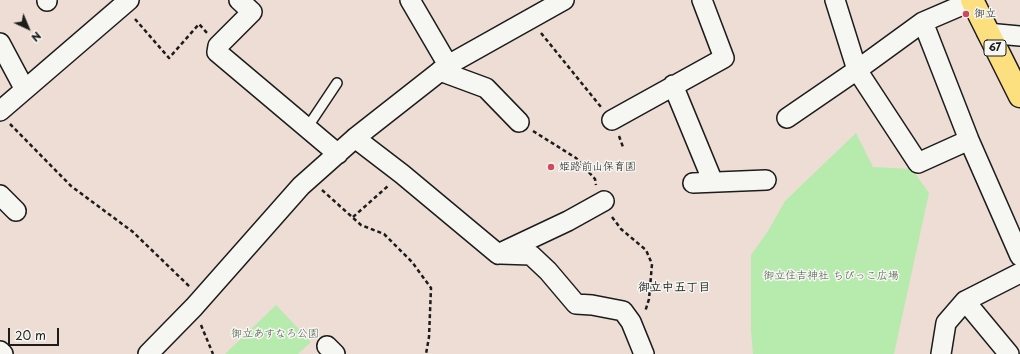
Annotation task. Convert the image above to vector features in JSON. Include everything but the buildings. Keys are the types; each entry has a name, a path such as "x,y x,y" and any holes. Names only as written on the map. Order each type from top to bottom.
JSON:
{"main road":[{"name":"67","path":"972,0 987,33 1020,96"}],"street":[{"path":"239,0 252,12 218,46 217,52 338,154"},
{"path":"410,0 444,68 486,88 519,122"},
{"path":"148,354 198,303 309,179 355,138 444,68 564,0"},
{"path":"612,120 672,85 724,58 702,0"},
{"path":"835,0 857,70 918,163 969,140"},
{"path":"787,118 923,22 972,0"},
{"path":"3,115 24,88 126,2"},
{"path":"923,22 969,140 1020,256"},
{"path":"987,33 1020,36"},
{"path":"0,43 24,88"},
{"path":"672,85 713,182"},
{"path":"355,138 402,174 498,254 531,255 548,271 576,304 592,305 623,311 631,322 644,354"},
{"path":"693,183 766,180"},
{"path":"498,254 568,221 604,201"},
{"path":"941,354 946,323 965,301 1020,273"},
{"path":"965,301 1009,354"},
{"path":"0,351 3,354"}],"lane":[{"path":"307,128 337,83"}],"path":[{"path":"126,2 169,58 199,24 218,46"},
{"path":"530,19 612,120 624,147"},
{"path":"3,115 71,186 134,232 198,303 213,354"},
{"path":"353,218 402,174"},
{"path":"309,179 361,225 384,234 412,262 431,288 430,337 426,354"}],"green space":[{"name":"御立住吉神社 ちびっこ広場","path":"856,133 873,167 912,169 929,193 894,354 753,354 751,330 751,255 768,231 785,201"},
{"name":"御立あすなろ公園","path":"276,305 311,342 298,354 225,354"}],"place":[{"name":"御立","path":"966,14"},
{"name":"姫路前山保育園","path":"551,167"}],"district":[{"name":"御立中五丁目","path":"674,288"}]}
